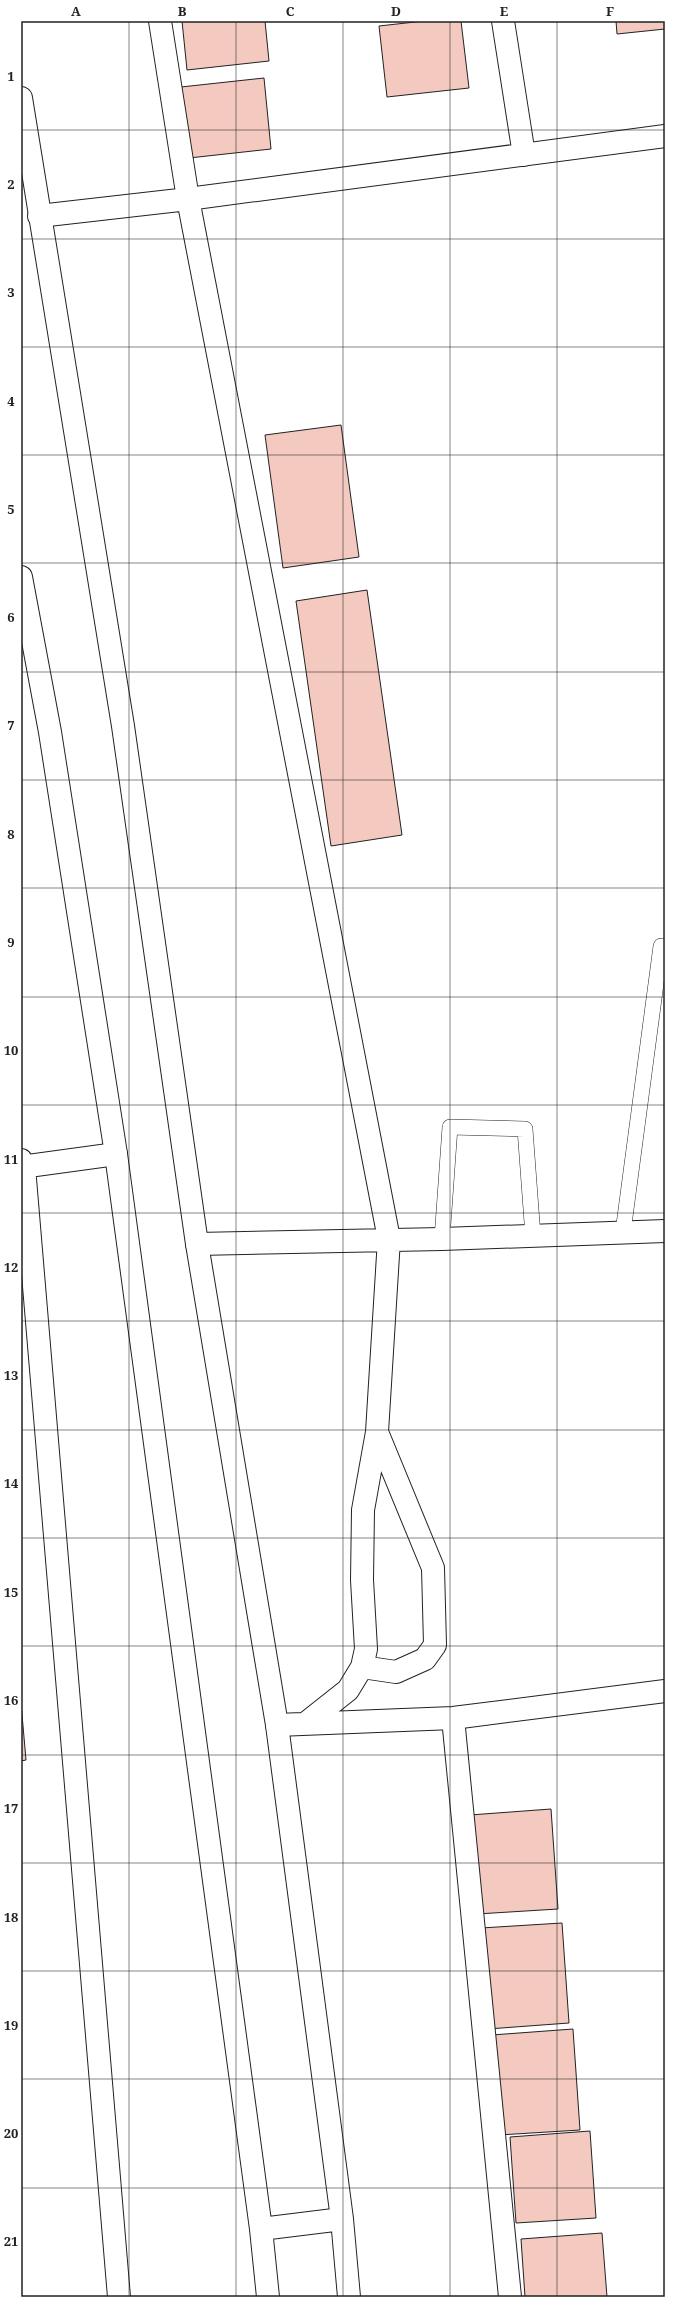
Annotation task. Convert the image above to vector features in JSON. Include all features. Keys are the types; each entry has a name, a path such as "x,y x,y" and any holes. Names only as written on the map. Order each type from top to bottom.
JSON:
{"main road":[{"path":"160,21 188,199 389,1239 377,1432 363,1510 362,1580 366,1649 362,1667 348,1690 305,1724"},
{"path":"503,21 524,155"},
{"path":"21,98 123,726 197,1244 277,1725 342,2219 349,2297"},
{"path":"39,216 188,199 665,136"},
{"path":"21,577 50,732 116,1154 261,2229 268,2297"},
{"path":"116,1154 22,1164 119,2297"},
{"path":"197,1244 442,1239 665,1231"},
{"path":"362,1667 396,1672 425,1659 435,1645 433,1568 377,1432"},
{"path":"277,1725 453,1718 665,1691"},
{"path":"453,1718 510,2297"},
{"path":"261,2229 342,2219"}],"lane":[{"path":"622,1232 661,946 665,946"},
{"path":"442,1239 450,1127 525,1129 533,1236"}],"building":[{"path":"182,21 265,21 269,61 187,70"},
{"path":"424,21 461,21 469,88 387,97 379,26"},
{"path":"616,21 665,21 665,29 617,34"},
{"path":"264,78 271,149 189,158 181,87"},
{"path":"341,425 359,557 283,568 265,435"},
{"path":"367,590 402,835 331,846 296,601"},
{"path":"21,1703 26,1760 21,1761"},
{"path":"551,1809 558,1909 477,1914 470,1815"},
{"path":"562,1923 569,2023 488,2029 481,1928"},
{"path":"573,2029 580,2130 499,2135 492,2035"},
{"path":"590,2131 596,2218 516,2223 510,2137"},
{"path":"602,2233 607,2297 525,2297 521,2239"}]}
